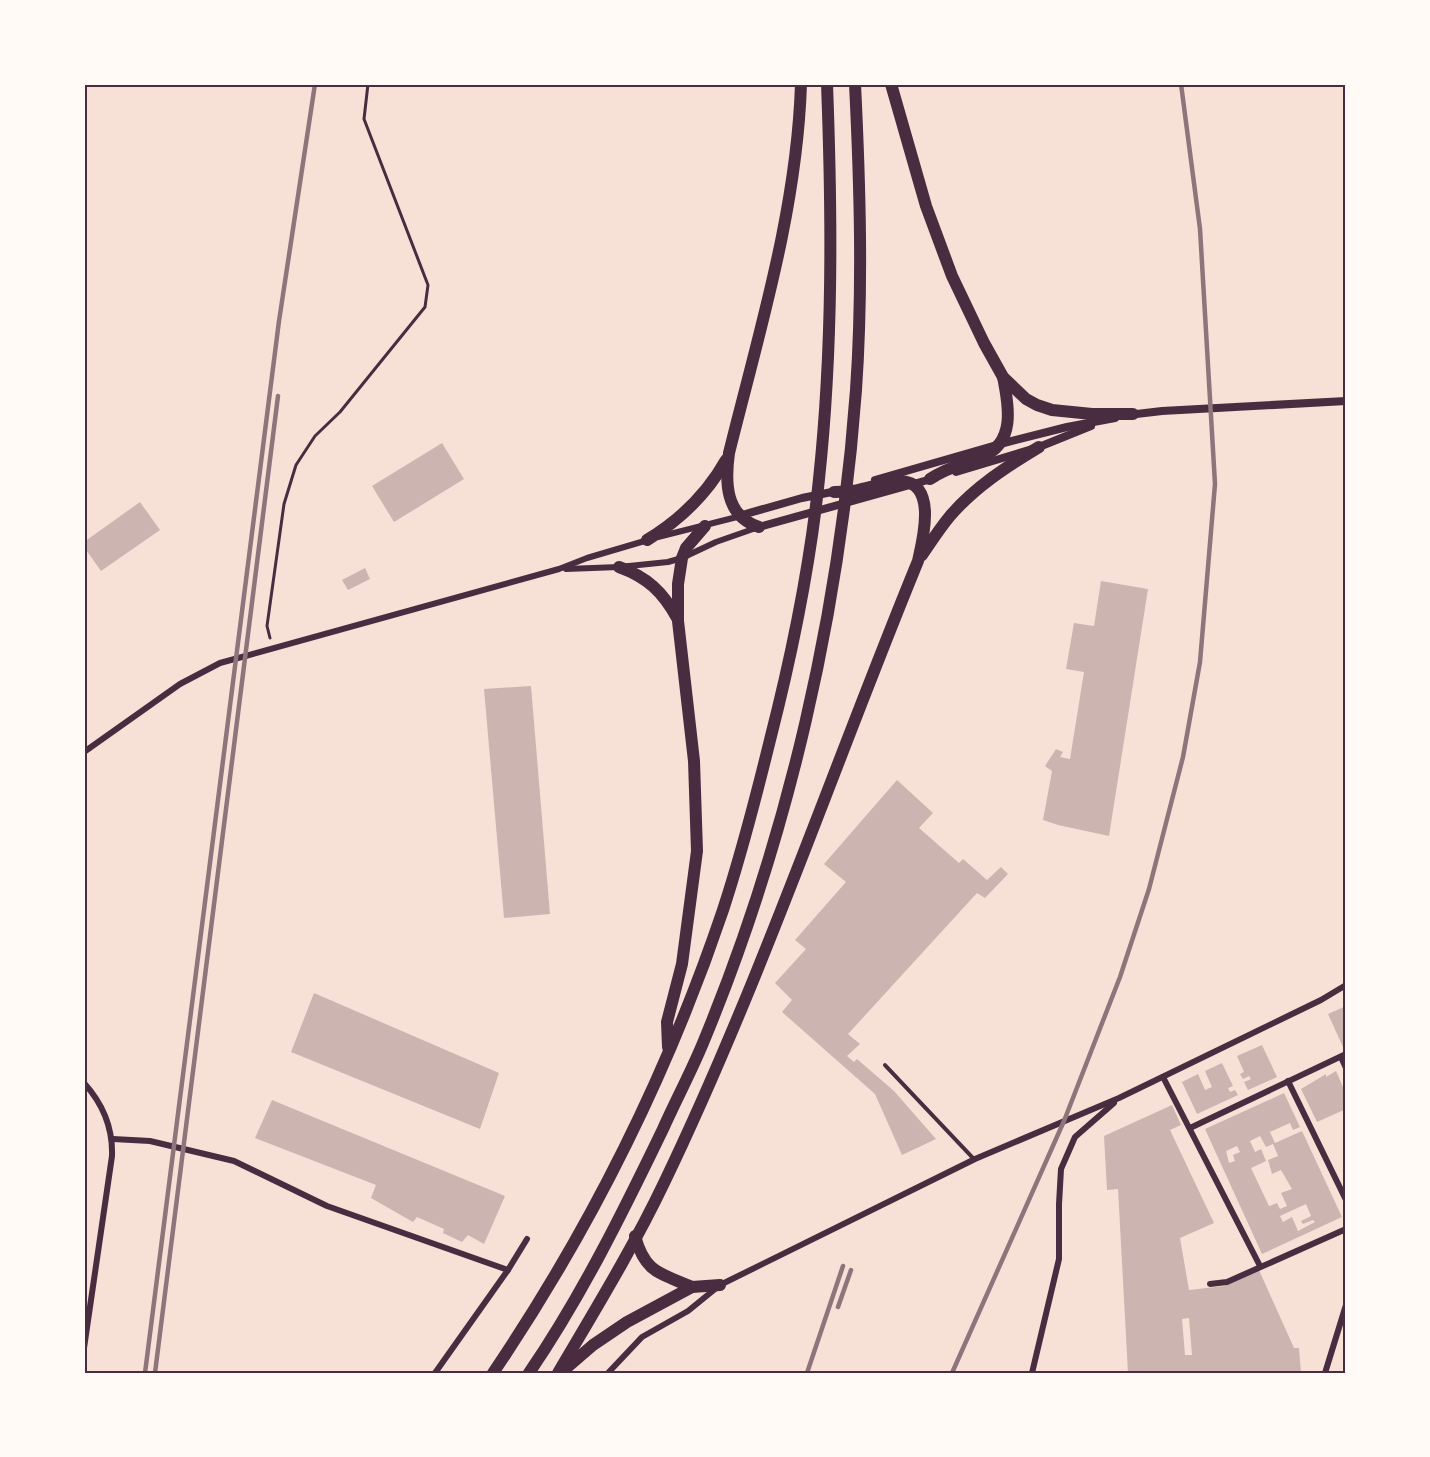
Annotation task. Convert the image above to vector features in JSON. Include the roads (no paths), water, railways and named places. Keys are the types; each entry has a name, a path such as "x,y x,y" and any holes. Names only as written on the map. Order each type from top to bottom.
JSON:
{"highway":[{"path":"759,527 752,525 735,508 726,478 729,453 788,209 797,153 801,84"},
{"path":"493,1373 533,1314 608,1179 669,1051 723,910 760,783 792,653 813,531 819,479 831,269 827,84"},
{"path":"529,1373 553,1338 631,1196 703,1044 750,920 790,789 819,659 842,524 856,391 860,191 855,84"},
{"path":"891,84 926,206 952,276 1003,377 1026,399 1044,408 1092,414 1133,414"},
{"path":"930,479 953,466 983,456 1000,444 1006,430 1009,412 1003,377"},
{"path":"918,561 949,518 967,498 999,472 1039,447"},
{"path":"647,540 669,526 690,508 718,473 729,453"},
{"path":"560,1373 663,1184 737,1017 918,561 926,525 925,509 922,495 911,483 900,481 860,490 834,492"},
{"path":"669,1051 667,1022 682,964 697,851 694,761 678,621 678,584 682,558 691,540 705,525"},
{"path":"619,567 642,577 659,590 678,621"},
{"path":"635,1236 640,1253 651,1269 692,1287"},
{"path":"560,1373 593,1345 627,1322 692,1287 720,1285"}],"street":[{"path":"84,752 180,684 220,663 560,569 587,558 647,540 802,498 834,492 1067,427 1133,414 1162,411 1346,401"},
{"path":"560,569 619,567 668,562 759,527 1039,447 1104,420"},
{"path":"608,1373 642,1337 688,1311 720,1285 975,1159 1163,1077 1321,1000 1346,985"},
{"path":"1190,1128 1343,1056 1346,1068"},
{"path":"1163,1077 1260,1266"},
{"path":"1288,1081 1346,1200"},
{"path":"84,1083 105,1114 112,1139 84,1348"},
{"path":"1032,1373 1059,1259 1061,1169 1076,1137 1119,1098"},
{"path":"112,1139 150,1141 234,1161 327,1206 508,1270"},
{"path":"1210,1284 1227,1282 1346,1229"},
{"path":"435,1373 508,1270 527,1239"},
{"path":"1325,1373 1346,1305"}],"lane":[{"path":"885,1065 975,1159"}],"railway":[{"path":"145,1373 279,321 315,84"},
{"path":"952,1373 1064,1121 1120,977 1149,889 1183,757 1200,662 1215,484 1200,229 1181,84"},
{"path":"155,1373 278,396"},
{"path":"807,1373 843,1266"},
{"path":"838,1307 851,1270"}]}
